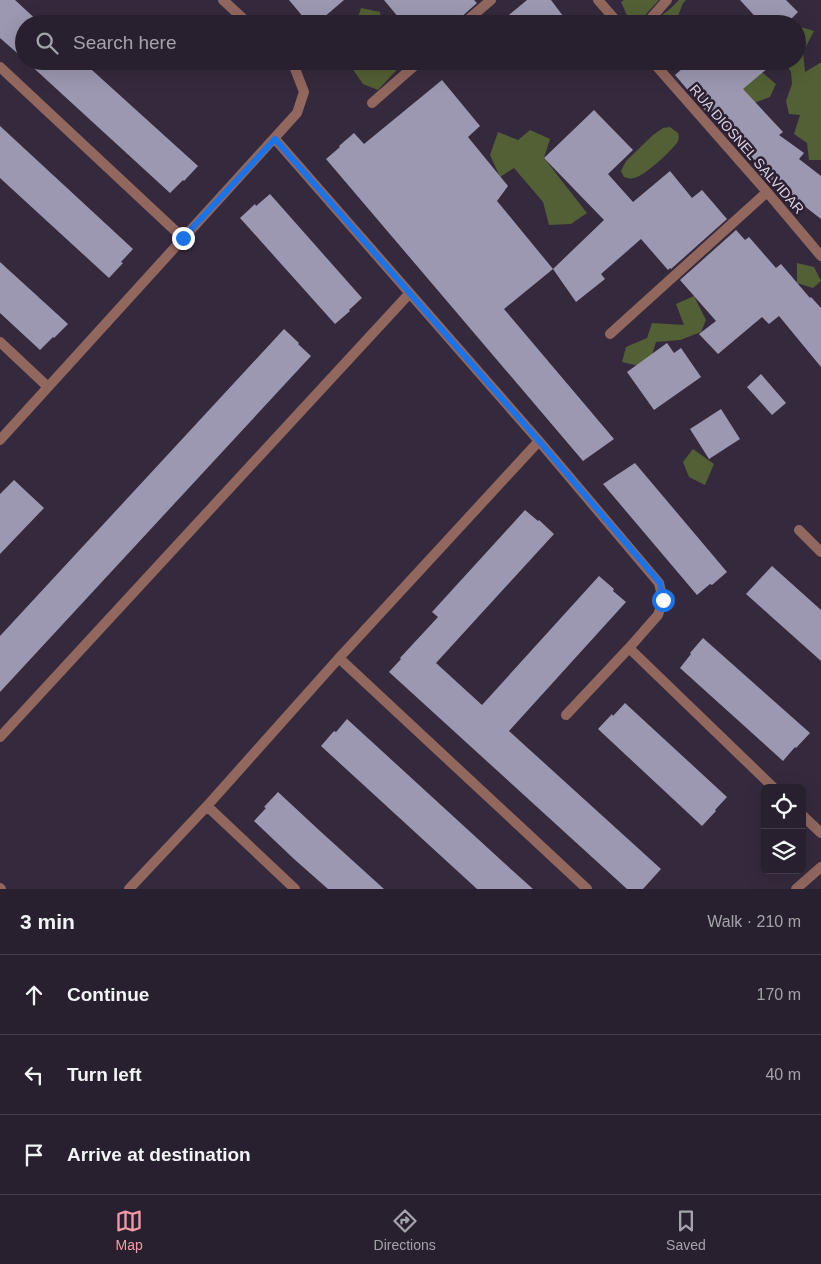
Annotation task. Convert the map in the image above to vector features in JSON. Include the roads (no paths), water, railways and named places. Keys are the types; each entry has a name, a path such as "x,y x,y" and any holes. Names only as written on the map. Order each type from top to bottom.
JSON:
{"street":[{"path":"223,0 239,15"},
{"path":"474,15 491,0"},
{"path":"598,0 611,15"},
{"path":"654,15 667,0"},
{"path":"0,67 183,238"},
{"path":"0,440 297,113 304,92 296,70"},
{"path":"372,103 410,70"},
{"name":"RUA DIOSNEL SALVIDAR","path":"660,70 821,256"},
{"path":"275,139 539,441 660,583 663,600 658,615 566,715"},
{"path":"610,334 767,192"},
{"path":"0,737 409,294"},
{"path":"0,342 48,387"},
{"path":"129,889 207,806 539,441"},
{"path":"799,530 821,552"},
{"path":"629,648 770,784"},
{"path":"340,658 587,889"},
{"path":"207,806 295,889"},
{"path":"806,819 821,833"},
{"path":"796,889 821,867"}]}
